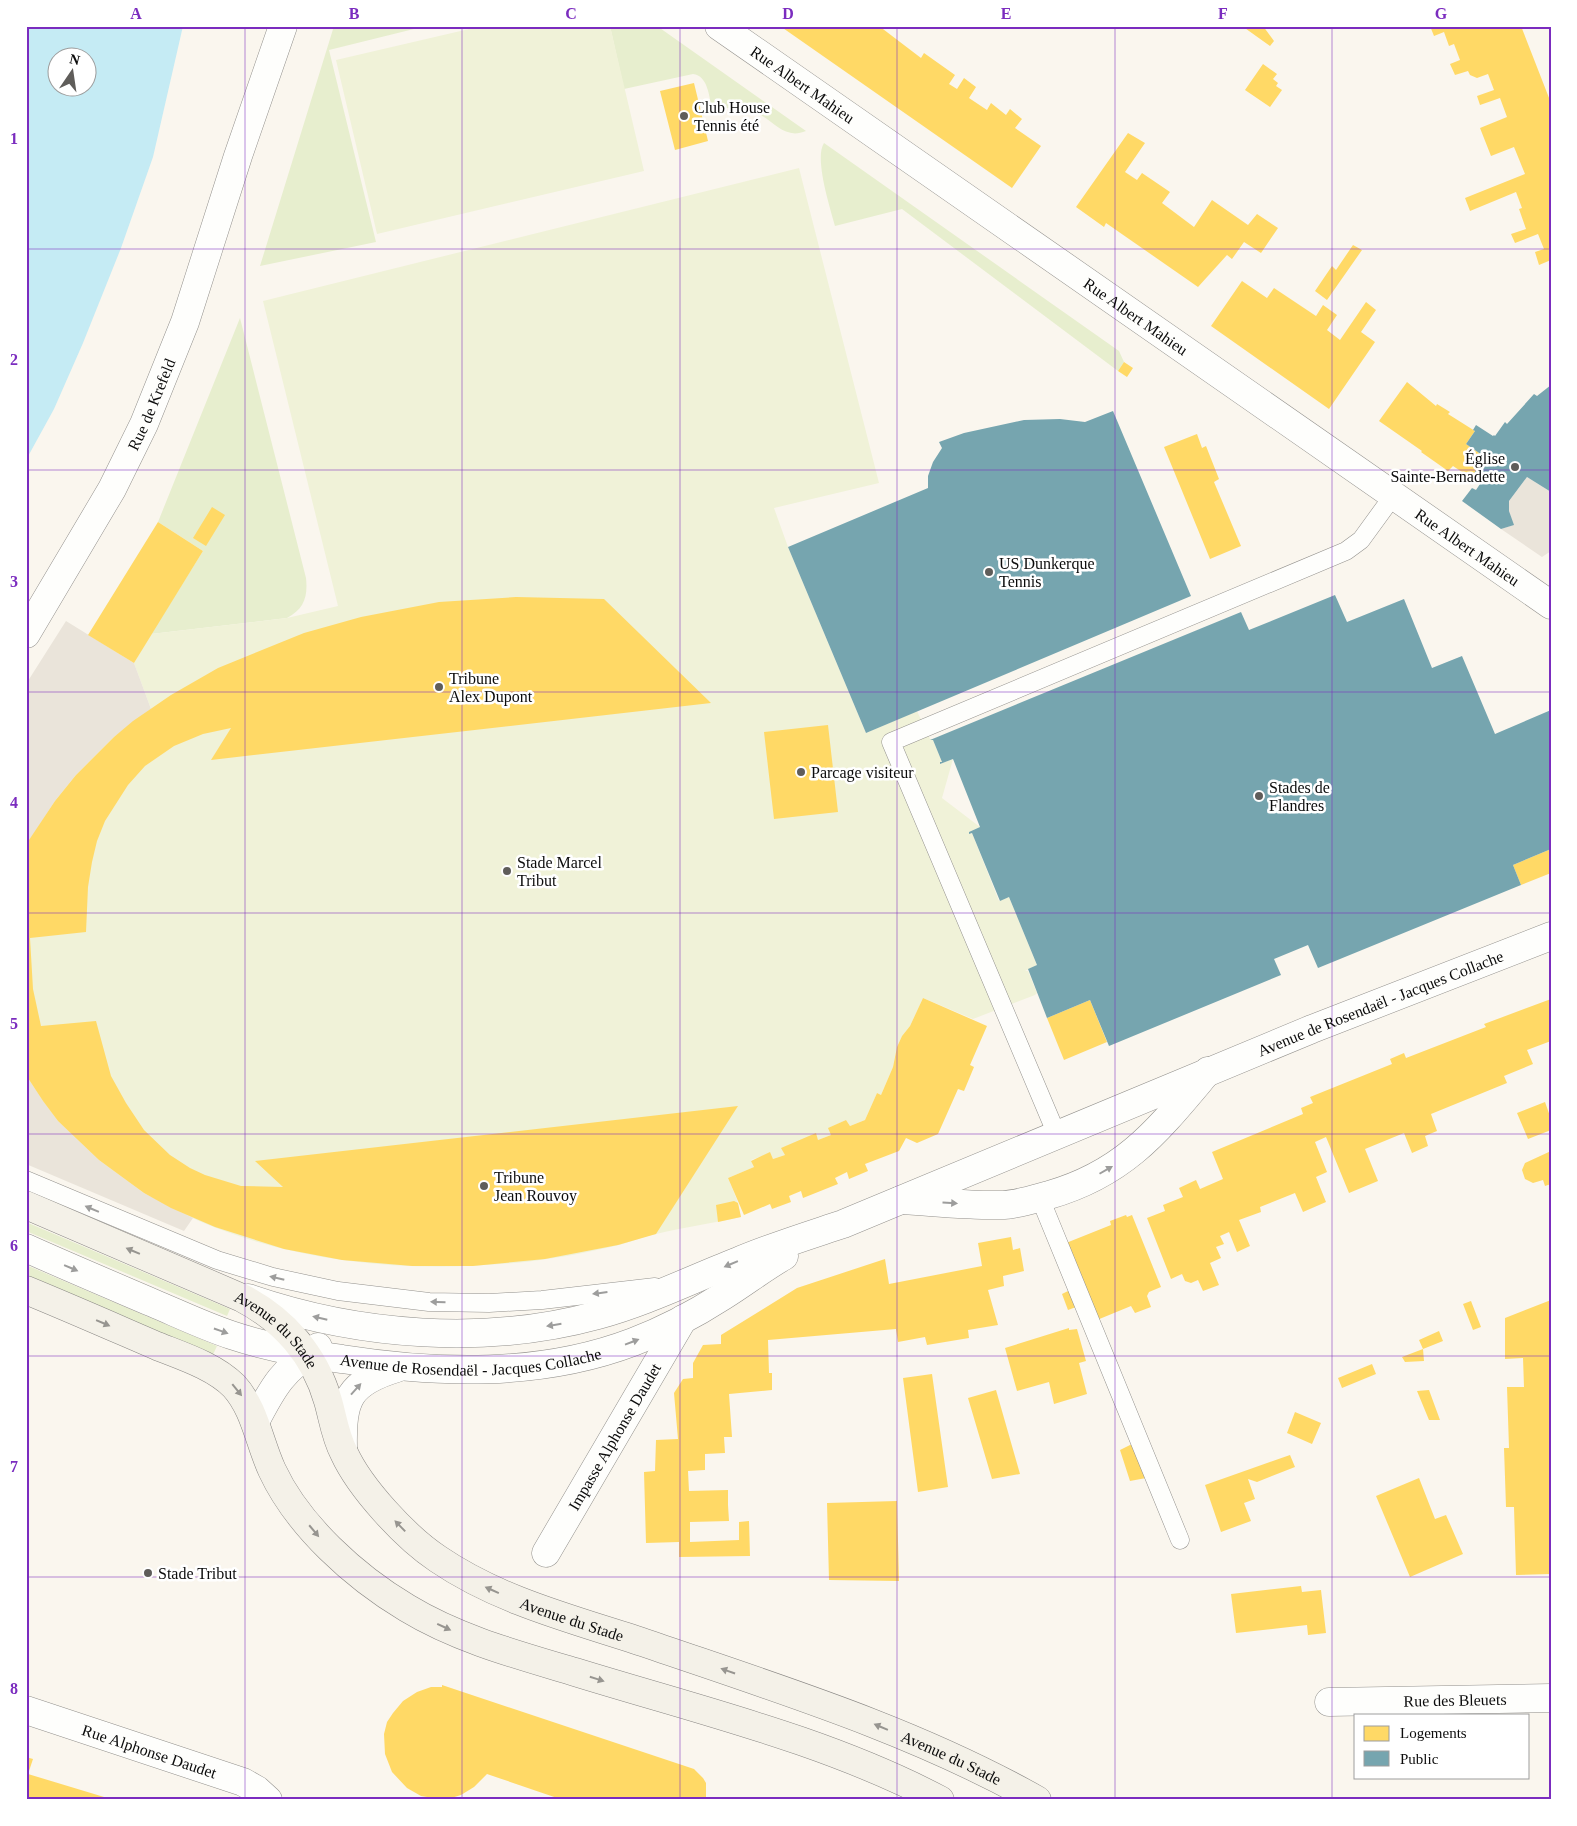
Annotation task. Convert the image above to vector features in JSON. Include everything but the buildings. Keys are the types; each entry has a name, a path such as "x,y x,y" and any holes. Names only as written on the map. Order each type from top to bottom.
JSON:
{"main road":[{"name":"Avenue de Rosendaël - Jacques Collache","path":"26,1205 226,1290"},
{"path":"26,1290 197,1363 231,1383 245,1401 255,1422 273,1473 287,1496 310,1526 332,1551 362,1578 410,1610 446,1628 519,1655 826,1750 902,1781 940,1800"},
{"name":"Avenue du Stade","path":"226,1290 266,1312 289,1332 307,1354 323,1386 336,1434 354,1471 399,1526 436,1558 485,1586 552,1612 858,1717 942,1752 1014,1786 1037,1800"}],"street":[{"name":"Rue de Krefeld","path":"238,156 263,26"},
{"name":"Rue de Krefeld","path":"26,634 82,541 133,448 185,322 238,156 283,26"},
{"name":"Rue Albert Mahieu","path":"719,26 1551,605"},
{"name":"Avenue de Rosendaël - Jacques Collache","path":"226,1290 329,1321 430,1332 528,1329 556,1325 619,1309 771,1248 843,1224 1208,1071 1551,936"},
{"name":"Avenue de Rosendaël - Jacques Collache","path":"901,1200 1006,1205 1040,1198 1074,1187 1127,1158 1157,1130 1208,1071"},
{"name":"Avenue de Rosendaël - Jacques Collache","path":"26,1248 211,1328 250,1341 307,1354 400,1367 497,1369 559,1362 618,1347 654,1333 683,1319 724,1295 772,1263 843,1224"},
{"name":"Impasse Alphonse Daudet","path":"546,1553 683,1319"},
{"path":"255,1422 274,1386 296,1362 307,1354 338,1336 386,1328"},
{"path":"344,1452 344,1415 350,1396 363,1382 400,1367"},
{"name":"Rue des Bleuets","path":"1329,1702 1551,1698"},
{"name":"Rue Alphonse Daudet","path":"26,1710 243,1782 257,1790 268,1800"}],"lane":[{"path":"1056,1135 891,742 1346,552 1361,540 1393,496"},
{"path":"26,1180 217,1260 256,1272 330,1289 407,1300 517,1302 683,1284"},
{"path":"1040,1198 1180,1540"},
{"path":"137,1228 226,1290"}],"green space":[{"path":"334,26 426,26 329,50 376,242 260,266"},
{"path":"482,26 610,26 644,171 377,234 336,60"},
{"path":"610,26 657,26 806,131 790,133 784,131 759,114 746,110 732,108 712,109 705,83 702,78 693,74 624,89"},
{"path":"824,143 1119,351 1124,362 1118,371 902,209 835,226 822,171 821,150"},
{"name":"Stade Marcel Tribut","path":"799,168 879,483 774,508 788,547 866,733 917,711 930,739 933,740 942,762 940,764 953,759 942,798 980,827 969,832 970,834 972,833 999,901 1009,897 1037,965 1025,971 1028,971 1037,993 973,1019 923,998 910,1026 902,1036 897,1047 893,1067 881,1095 877,1093 865,1120 850,1126 846,1120 829,1128 831,1135 818,1140 816,1134 782,1148 785,1155 773,1159 770,1153 751,1160 754,1167 728,1178 737,1200 741,1217 651,1235 593,1251 540,1260 453,1266 391,1265 329,1258 268,1245 209,1225 154,1198 103,1164 58,1121 45,1105 26,1075 26,846 55,801 76,775 114,737 151,709 134,663 151,634 287,618 338,606 263,301"},
{"path":"240,318 306,578 304,602 297,611 287,618 151,634 203,551 158,522"},
{"path":"26,1222 230,1309 227,1316 26,1231"},
{"path":"26,1265 217,1346 211,1359 26,1280"}],"shaded area":[{"path":"1527,477 1551,492 1551,551 1542,557 1501,529 1513,525 1509,511 1509,501"},
{"path":"66,621 134,663 151,709 114,737 76,775 55,801 26,846 26,684"},
{"path":"26,1075 58,1121 99,1160 144,1193 193,1218 184,1231 26,1164"}],"water":[{"path":"26,26 183,26 153,157 121,248 54,409 26,460"}],"place":[{"name":"Club House Tennis été","path":"684,116"},
{"name":"Église Sainte-Bernadette","path":"1515,467"},
{"name":"US Dunkerque Tennis","path":"989,572"},
{"name":"Tribune Alex Dupont","path":"439,687"},
{"name":"Parcage visiteur","path":"801,772"},
{"name":"Stades de Flandres","path":"1259,796"},
{"name":"Stade Marcel Tribut","path":"507,871"},
{"name":"Tribune Jean Rouvoy","path":"484,1186"},
{"name":"Stade Tribut","path":"148,1573"}]}
